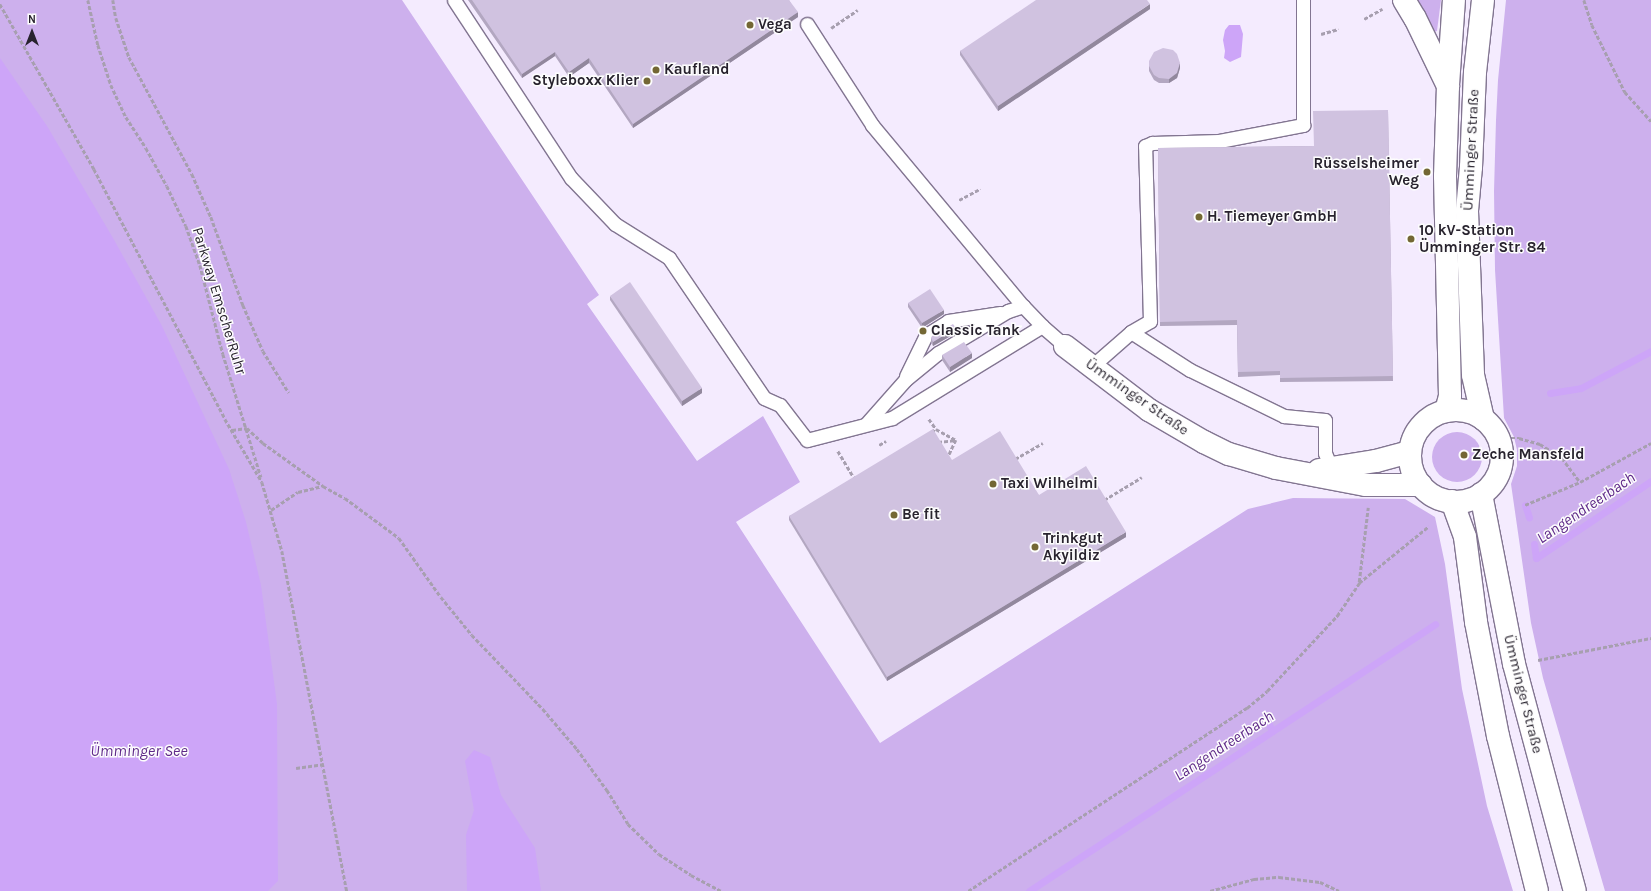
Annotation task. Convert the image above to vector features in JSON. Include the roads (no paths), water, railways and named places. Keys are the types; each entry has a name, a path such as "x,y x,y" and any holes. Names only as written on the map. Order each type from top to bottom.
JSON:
{"main road":[{"name":"Ümminger Straße","path":"1446,411 1450,396 1445,176 1448,86 1454,0"},
{"name":"Ümminger Straße","path":"1483,0 1475,72 1471,167 1467,212 1473,375 1483,419"},
{"path":"1394,3 1415,18 1448,86"},
{"name":"Ümminger Straße","path":"1065,346 1149,410 1204,442 1247,460 1302,472 1333,473 1410,452"},
{"name":"Ümminger Straße","path":"1457,410 1472,413 1483,419 1491,426 1498,438 1502,453 1501,465 1495,480 1481,494 1467,500 1452,501 1441,499 1429,493 1421,485 1411,466 1410,452 1413,440 1419,428 1427,421 1446,411 1457,410"},
{"name":"Ümminger Straße","path":"1333,473 1366,485 1421,485"},
{"name":"Ümminger Straße","path":"1481,494 1514,664 1575,891"},
{"name":"Ümminger Straße","path":"1452,501 1465,537 1476,622 1498,736 1510,790 1537,891"}],"lane":[{"path":"454,0 571,178 615,224 669,258 764,398 780,405 807,440 892,418 1042,326"},
{"path":"1092,367 1130,332 1150,321 1145,146 1152,143 1219,141 1303,125 1303,0"},
{"path":"807,24 872,125 1023,306 1042,326 1065,346"},
{"path":"905,380 926,335 948,321 1008,311 1023,306"},
{"path":"866,424 905,380 938,353 959,339 1008,311"},
{"path":"1130,332 1190,370 1284,416 1325,420 1325,453 1333,473"}],"water":[{"path":"1229,25 1240,25 1243,34 1241,57 1230,62 1224,58 1225,51 1223,40 1225,30"},
{"name":"Ümminger See","path":"0,58 47,126 113,238 162,326 229,469 246,522 261,585 277,704 278,881 268,891 0,891"},
{"path":"474,750 490,757 501,795 535,848 541,891 467,891 466,835 474,810 465,761"}],"waterway":[{"path":"1550,393 1581,388 1651,351"},
{"name":"Langendreerbach","path":"1534,544 1536,558 1651,481"},
{"path":"1525,505 1529,517"},
{"name":"Langendreerbach","path":"1029,891 1435,624"},
{"path":"1268,722 1272,731"}],"place":[{"name":"Vega","path":"750,25"},
{"name":"Kaufland","path":"656,70"},
{"name":"Styleboxx Klier","path":"647,81"},
{"name":"Rüsselsheimer Weg","path":"1427,172"},
{"name":"H. Tiemeyer GmbH","path":"1199,217"},
{"name":"10 kV-Station Ümminger Str. 84","path":"1411,239"},
{"name":"Classic Tank","path":"923,331"},
{"name":"Zeche Mansfeld","path":"1464,455"},
{"name":"Taxi Wilhelmi","path":"993,484"},
{"name":"Be fit","path":"894,515"},
{"name":"Trinkgut Akyildiz","path":"1035,547"}]}
